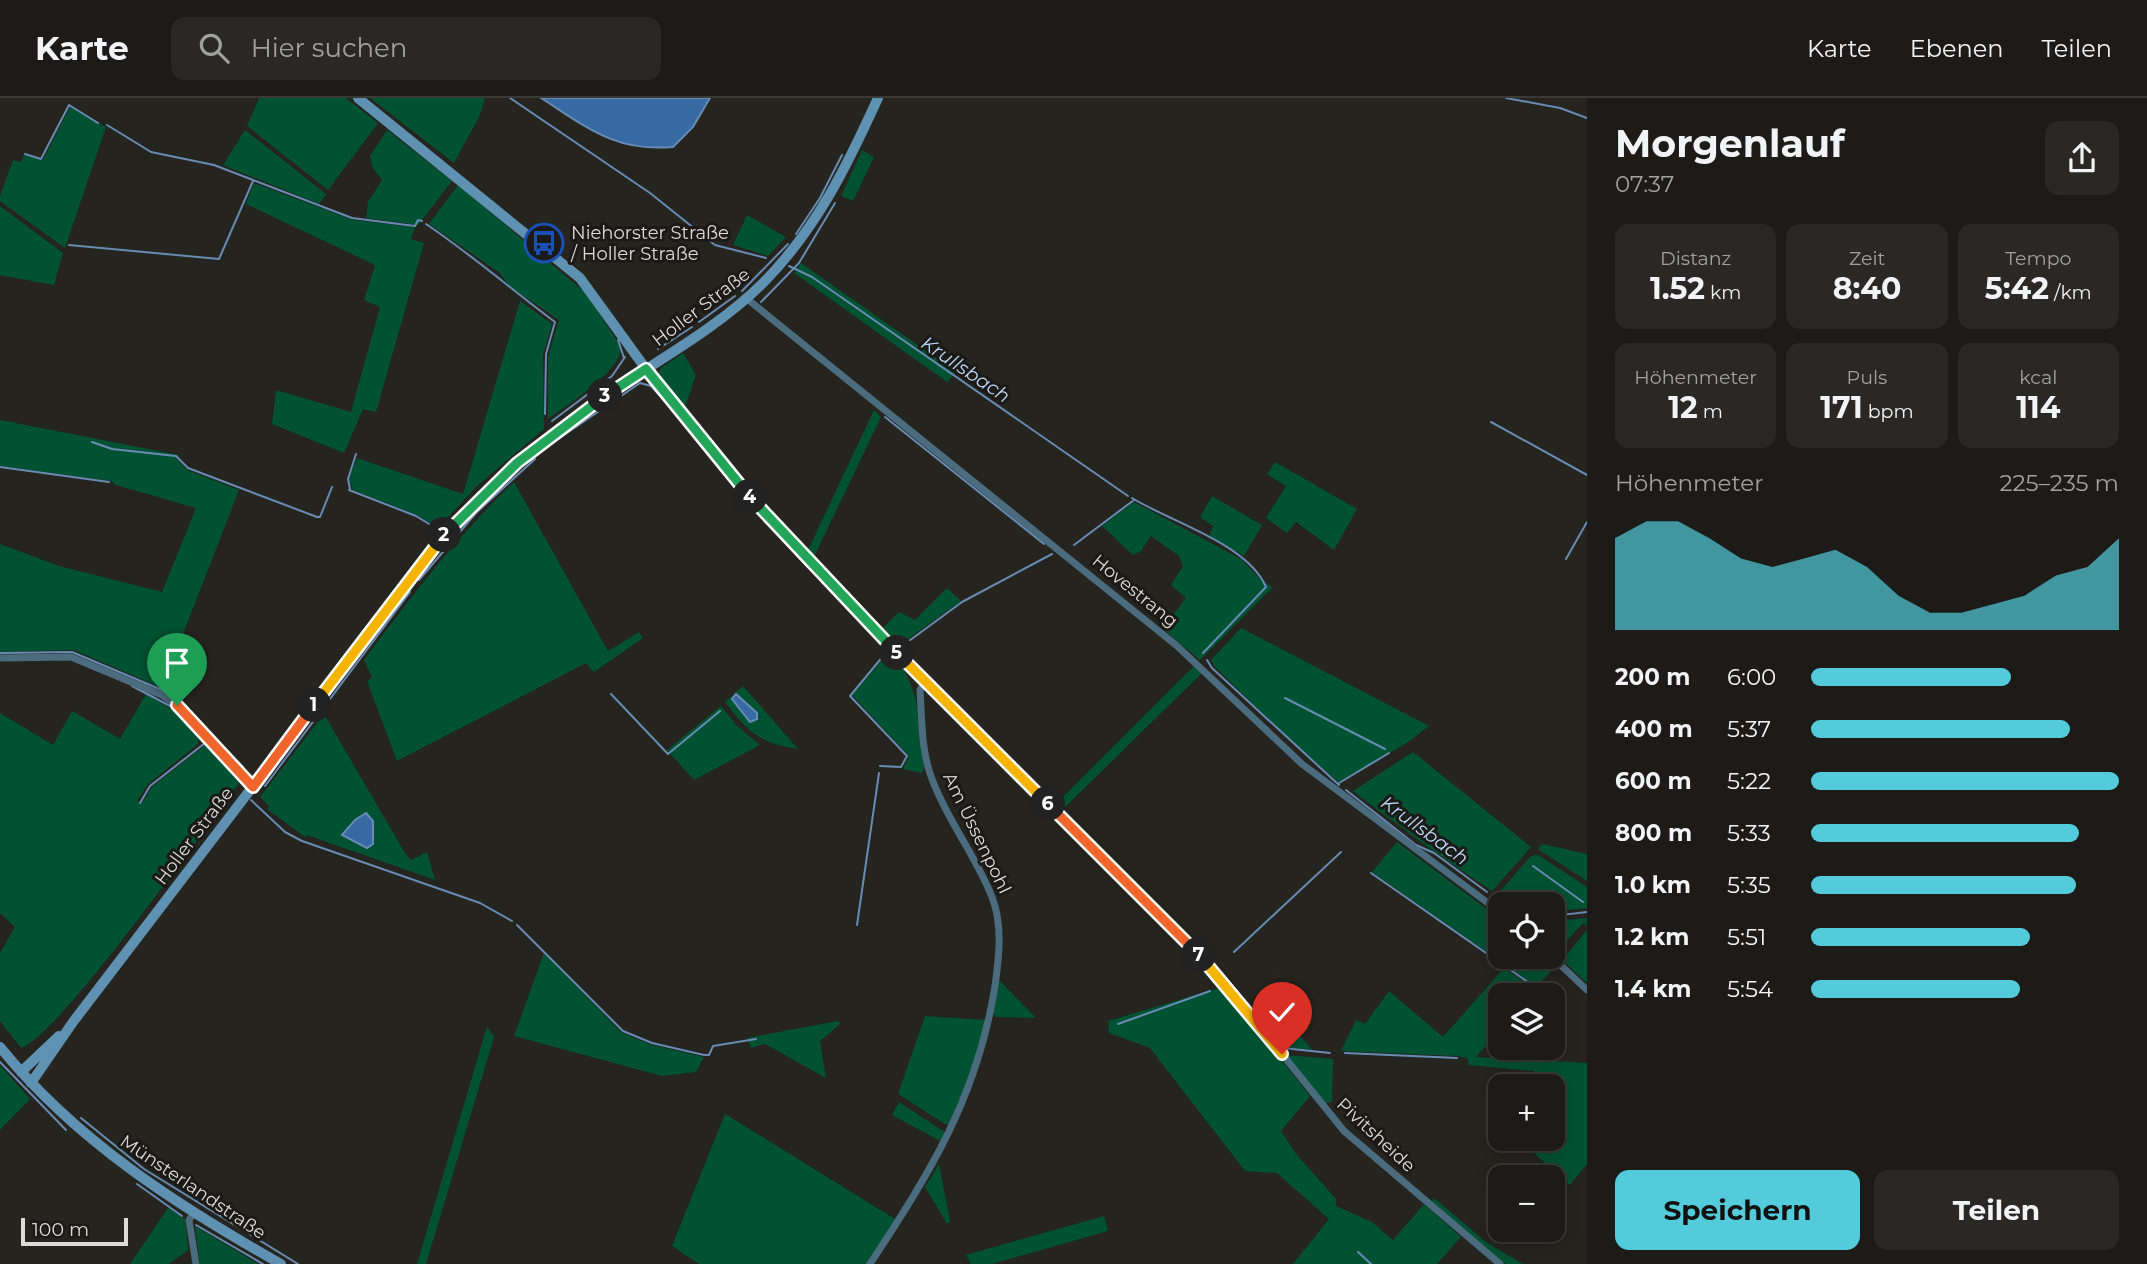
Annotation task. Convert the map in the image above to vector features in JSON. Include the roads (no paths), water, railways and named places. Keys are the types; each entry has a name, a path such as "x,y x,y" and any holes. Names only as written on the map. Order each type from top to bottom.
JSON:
{"street":[{"path":"358,98 580,278 646,369"},
{"name":"Holler Straße","path":"31,1083 73,1021 407,581 466,511 545,439 746,298 776,269 818,216 847,166 878,98"},
{"name":"Hovestrang","path":"746,298 1176,645 1303,764 1488,903"},
{"name":"Pivitsheide","path":"646,369 758,506 925,682 1197,953 1344,1131 1500,1264"},
{"path":"0,658 71,657 162,695 177,705 253,787"},
{"name":"Am Üssenpohl","path":"870,1264 951,1132 983,1047 997,969 998,921 992,897 938,793 928,766 920,690 925,682"},
{"path":"1565,969 1587,990"},
{"name":"Holler Straße","path":"21,1072 73,1021"},
{"name":"Münsterlandstraße","path":"0,1047 31,1083 75,1125 121,1162 194,1213 281,1264"},
{"path":"194,1213 189,1220 196,1264"}],"water":[{"path":"541,98 710,98 693,127 673,147 653,148 618,142 603,136"},
{"path":"736,694 757,713 757,719 750,722 732,699"},
{"path":"366,813 373,821 373,844 367,848 342,835 355,820"}],"waterway":[{"name":"Krullsbach","path":"510,98 650,193 715,245 766,258"},
{"path":"1506,98 1560,108 1587,118"},
{"path":"25,154 41,159 69,105 98,123"},
{"path":"107,125 151,152 214,165 352,218 415,226 418,220 422,221"},
{"path":"796,234 820,198 842,155"},
{"path":"69,245 219,259 253,181"},
{"path":"761,302 799,263 835,203"},
{"path":"426,224 555,322 546,354 545,414"},
{"path":"742,291 788,244"},
{"name":"Krullsbach","path":"789,266 812,277 1128,496"},
{"path":"699,322 735,296"},
{"path":"658,349 692,327"},
{"path":"618,340 624,358"},
{"path":"552,421 612,376 625,357"},
{"path":"554,442 640,383 651,386 663,399"},
{"path":"885,417 1044,544"},
{"path":"1491,422 1587,475"},
{"path":"92,442 112,449 176,456 188,468 317,517 320,517 332,487"},
{"path":"350,489 348,479 356,454"},
{"path":"419,580 476,513 535,459"},
{"path":"0,467 109,482"},
{"path":"349,490 416,516 434,527"},
{"name":"Krullsbach","path":"1132,498 1226,546 1257,572 1266,587 1203,653"},
{"path":"1074,545 1134,500"},
{"path":"1566,559 1587,522"},
{"path":"898,649 962,602 1052,554"},
{"path":"265,786 410,592"},
{"path":"0,653 72,652 162,690 181,704 243,767"},
{"path":"880,766 901,767 907,756 850,696 884,655"},
{"name":"Krullsbach","path":"1207,660 1212,668 1339,785"},
{"path":"132,686 174,708 205,743 150,786 140,803"},
{"path":"611,694 668,754 720,711"},
{"path":"1285,698 1385,749"},
{"path":"1339,783 1389,753"},
{"path":"857,925 879,773"},
{"name":"Krullsbach","path":"1346,790 1416,845 1434,853 1487,892"},
{"path":"251,800 285,832 302,841 480,903 512,921"},
{"path":"1067,828 1212,975"},
{"path":"1234,952 1341,852"},
{"path":"1533,866 1583,902"},
{"path":"1371,873 1529,983"},
{"name":"Krullsbach","path":"1565,915 1587,912"},
{"path":"517,925 623,1031 652,1043 704,1055 709,1055 713,1046 756,1039"},
{"path":"1118,1024 1210,991"},
{"path":"1283,1048 1330,1053"},
{"path":"1345,1053 1457,1058"},
{"path":"0,1062 66,1130"},
{"path":"81,1118 144,1169 298,1264"},
{"path":"137,1184 182,1216"},
{"path":"196,1225 263,1264"},
{"path":"1358,1252 1371,1264"}],"place":[{"name":"Niehorster Straße / Holler Straße","path":"544,243"}]}
